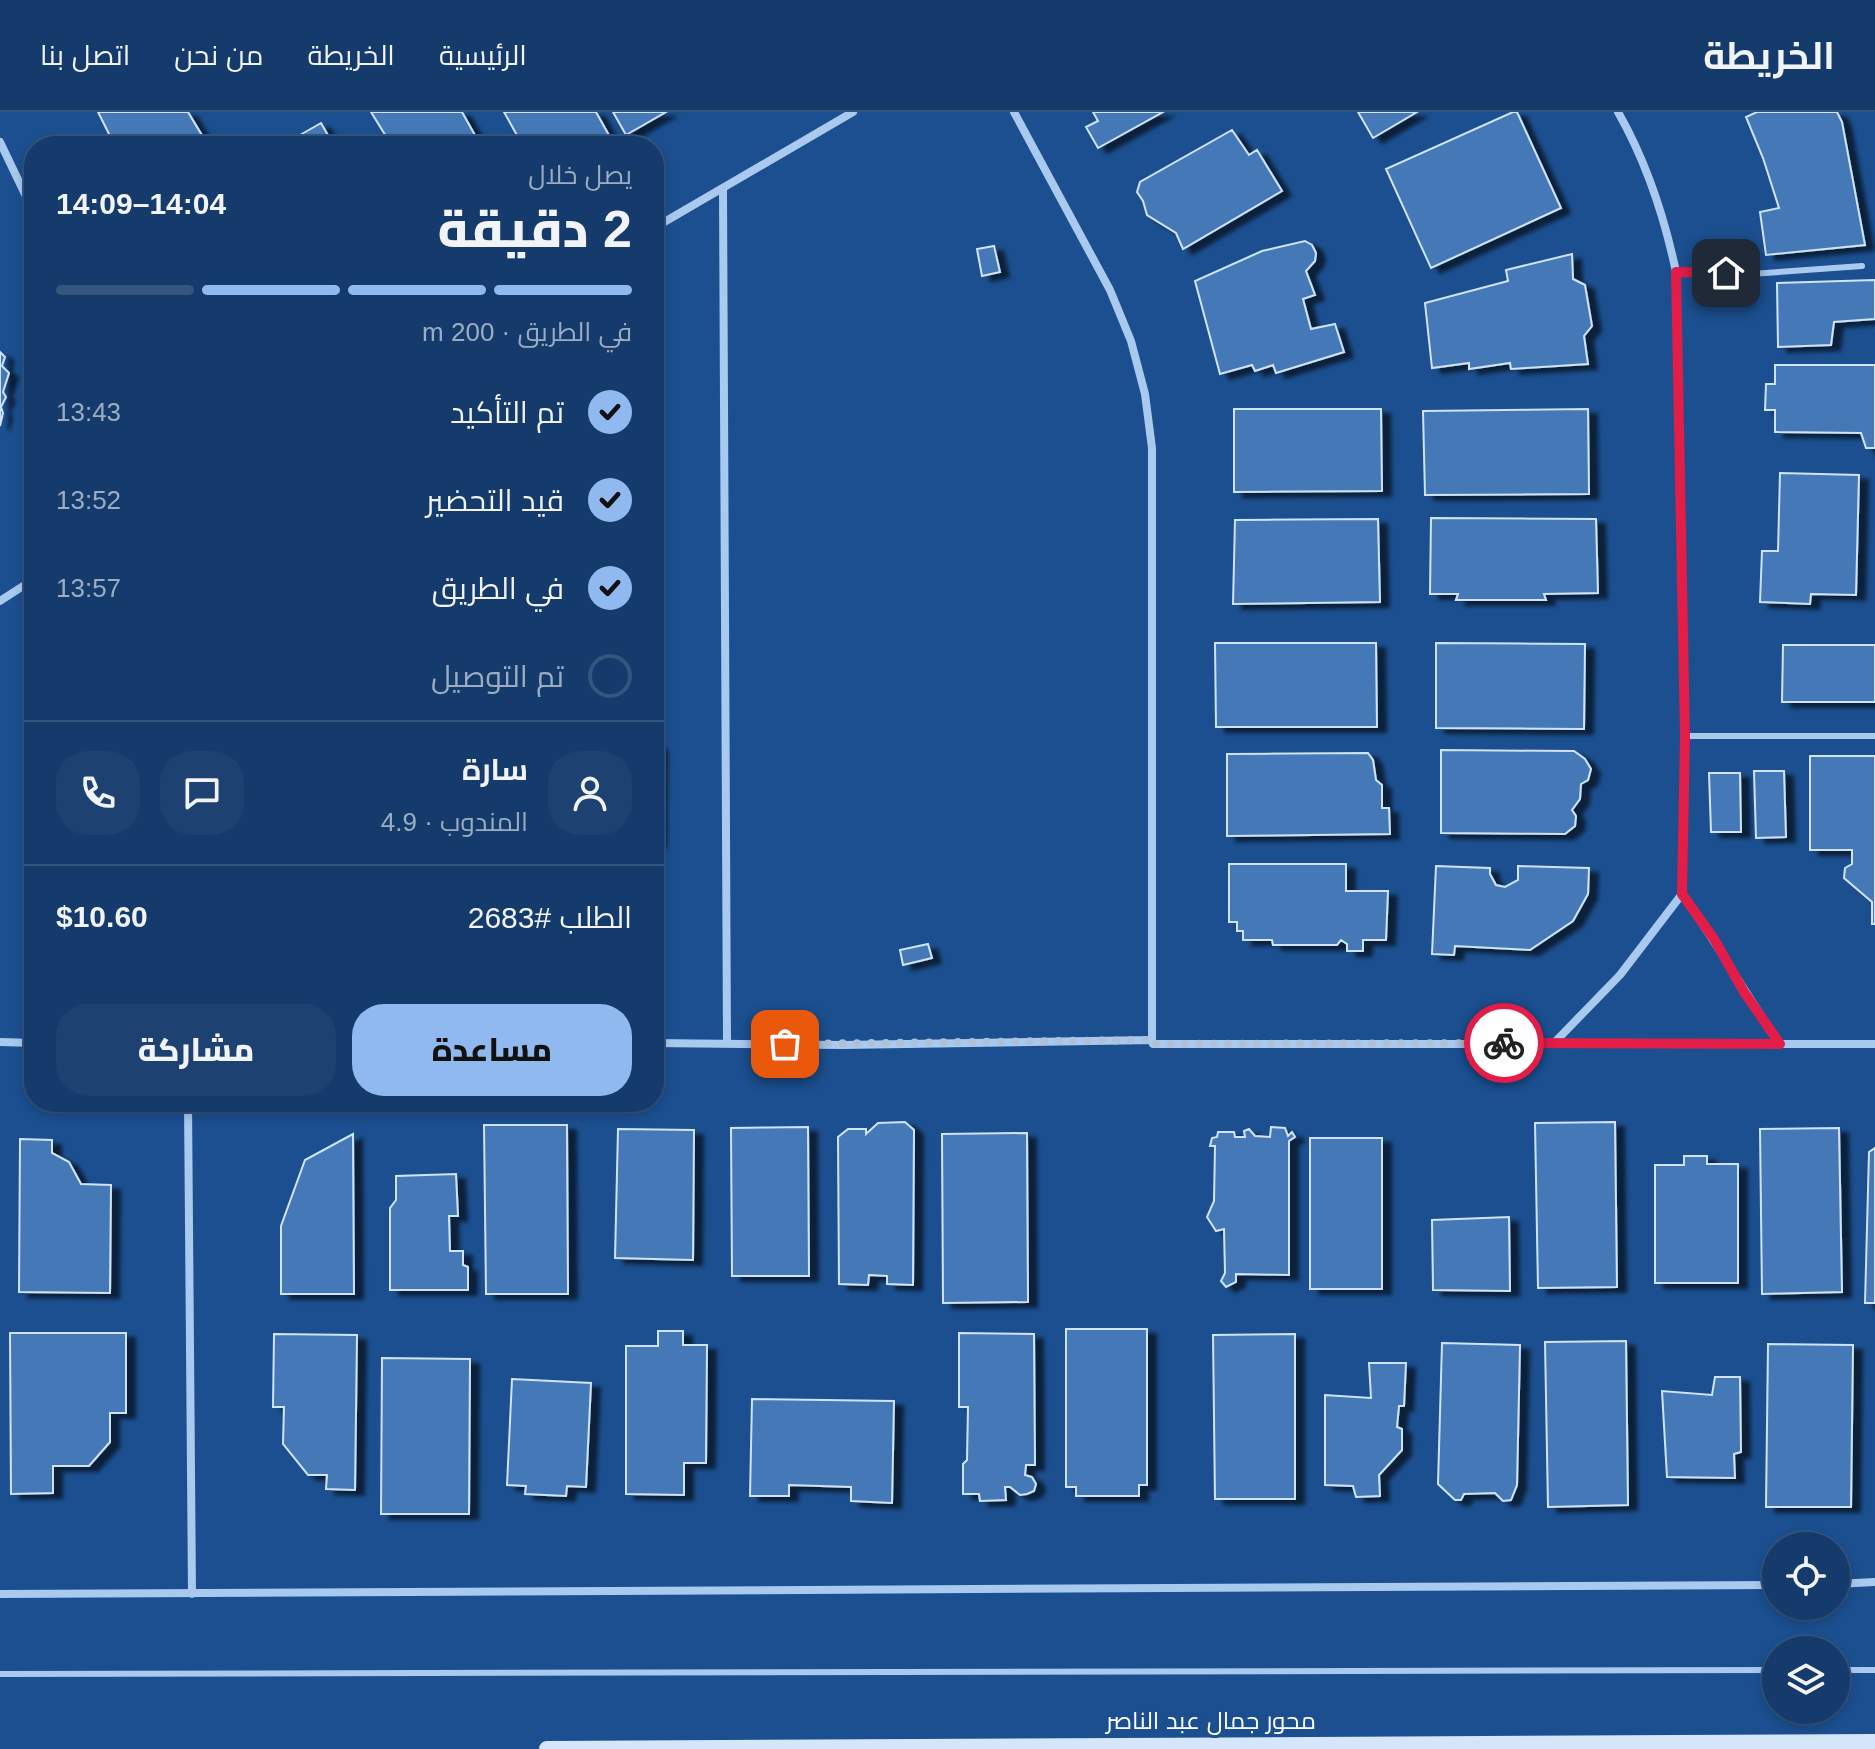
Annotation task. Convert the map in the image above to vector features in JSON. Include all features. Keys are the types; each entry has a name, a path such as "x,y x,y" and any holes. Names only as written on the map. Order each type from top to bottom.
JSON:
{"main road":[{"name":"محور جمال عبد الناصر","path":"547,1749 1719,1746 1875,1742"}],"street":[{"path":"664,222 853,112"},
{"path":"1014,112 1110,290 1131,341 1145,394 1152,448 1153,1044 1875,1044"},
{"path":"1554,1043 1620,975 1682,894 1685,736 1676,272 1665,219 1638,148 1618,112"},
{"path":"0,142 24,192"},
{"path":"723,190 727,1043"},
{"path":"0,601 24,585"},
{"path":"1682,894 1780,1044"},
{"path":"664,1043 843,1045 1152,1040"},
{"path":"0,1042 24,1043"},
{"path":"188,1112 192,1594"},
{"path":"1850,1583 1875,1582"},
{"path":"0,1594 1762,1585"}],"lane":[{"path":"1676,272 1751,274 1862,266"},
{"path":"1685,736 1875,736"},
{"path":"0,1674 1762,1670"},
{"path":"1850,1670 1875,1670"}],"building":[{"path":"98,112 188,112 202,136 110,136"},
{"path":"371,112 462,112 475,136 386,136"},
{"path":"504,112 596,112 609,136 517,136"},
{"path":"613,112 666,112 626,135"},
{"path":"1093,112 1163,112 1098,148 1086,127 1098,121"},
{"path":"1358,112 1417,112 1373,138"},
{"path":"1517,112 1561,208 1431,268 1386,169"},
{"path":"1757,112 1837,112 1842,122 1865,245 1766,255 1760,212 1779,208 1746,117"},
{"path":"321,123 328,136 298,136"},
{"path":"1232,130 1249,155 1257,150 1282,191 1183,249 1176,233 1147,215 1137,192 1140,182"},
{"path":"1305,241 1312,245 1316,253 1315,261 1306,271 1315,295 1303,299 1311,329 1335,324 1344,352 1276,373 1273,365 1255,371 1252,365 1220,374 1195,281 1262,251"},
{"path":"994,246 1000,272 982,276 977,249"},
{"path":"1572,254 1573,279 1585,285 1592,326 1584,336 1588,364 1511,369 1510,363 1469,369 1469,363 1432,368 1425,303 1508,281 1506,270"},
{"path":"1875,280 1875,319 1834,322 1831,345 1778,347 1777,283"},
{"path":"0,352 5,357 2,366 9,373 3,392 6,397 1,407 0,426"},
{"path":"1775,365 1875,365 1875,448 1866,448 1861,433 1775,432 1775,410 1765,410 1766,384 1775,384"},
{"path":"1234,409 1381,409 1382,491 1234,492"},
{"path":"1588,409 1589,494 1425,495 1423,411"},
{"path":"1780,473 1859,475 1856,595 1811,594 1810,604 1760,602 1762,551 1778,551"},
{"path":"1431,518 1596,519 1598,593 1544,594 1546,600 1456,600 1458,594 1430,594"},
{"path":"1378,519 1380,602 1233,604 1235,520"},
{"path":"1215,643 1376,643 1377,727 1216,727"},
{"path":"1436,643 1585,644 1584,729 1436,728"},
{"path":"1783,645 1875,645 1875,702 1782,702"},
{"path":"1441,750 1574,751 1585,759 1591,769 1588,780 1581,784 1580,799 1572,810 1576,816 1575,826 1565,834 1441,833"},
{"path":"1368,753 1373,760 1376,780 1382,785 1382,808 1389,808 1390,834 1227,836 1227,754"},
{"path":"1810,756 1875,756 1875,924 1872,924 1872,902 1844,878 1845,868 1852,864 1852,850 1810,850"},
{"path":"1754,771 1784,771 1786,837 1756,838"},
{"path":"1709,773 1740,773 1741,832 1711,832"},
{"path":"1229,864 1346,864 1346,891 1388,891 1386,940 1363,940 1363,951 1347,951 1347,944 1341,940 1337,945 1273,945 1272,940 1243,940 1243,931 1237,931 1237,922 1229,922"},
{"path":"1436,866 1490,868 1496,885 1505,887 1518,880 1518,866 1589,868 1588,894 1573,921 1530,950 1455,946 1454,955 1432,954"},
{"path":"928,944 932,958 903,965 900,950"},
{"path":"905,1122 914,1130 913,1285 887,1284 887,1276 869,1275 868,1285 839,1284 838,1137 848,1129 866,1129 866,1134 878,1123"},
{"path":"1615,1122 1617,1287 1538,1288 1535,1123"},
{"path":"484,1125 567,1125 568,1294 486,1294"},
{"path":"808,1127 809,1276 732,1276 731,1128"},
{"path":"1271,1127 1285,1128 1288,1136 1292,1132 1295,1137 1289,1141 1289,1275 1236,1274 1236,1282 1226,1287 1221,1281 1225,1273 1224,1229 1216,1231 1207,1217 1214,1201 1215,1146 1210,1146 1212,1138 1217,1137 1218,1132 1234,1132 1235,1137 1245,1137 1244,1131 1249,1129 1255,1136 1270,1137"},
{"path":"1839,1128 1842,1292 1762,1294 1760,1129"},
{"path":"618,1129 694,1130 693,1260 615,1258"},
{"path":"1027,1133 1028,1302 943,1303 942,1134"},
{"path":"353,1134 354,1294 281,1294 281,1226 305,1160"},
{"path":"1310,1138 1382,1138 1382,1289 1310,1289"},
{"path":"20,1139 52,1140 52,1153 69,1162 81,1184 111,1185 110,1293 19,1292"},
{"path":"1875,1148 1875,1303 1865,1303 1869,1152"},
{"path":"1684,1156 1707,1156 1707,1164 1738,1164 1738,1283 1655,1283 1655,1165 1684,1165"},
{"path":"456,1174 458,1216 449,1216 450,1251 463,1251 463,1265 468,1267 468,1290 390,1290 390,1208 396,1200 396,1176"},
{"path":"1509,1217 1510,1291 1433,1290 1432,1220"},
{"path":"1066,1329 1147,1329 1147,1485 1139,1485 1139,1496 1076,1496 1076,1487 1066,1487"},
{"path":"658,1331 683,1331 683,1345 707,1345 706,1463 684,1463 684,1495 626,1494 626,1346 658,1346"},
{"path":"10,1333 126,1333 126,1413 110,1413 110,1442 89,1466 53,1466 53,1493 11,1494"},
{"path":"959,1333 1034,1334 1035,1465 1026,1465 1025,1475 1032,1477 1036,1484 1034,1491 1020,1495 1005,1487 1006,1500 980,1501 979,1494 963,1494 968,1407 959,1407"},
{"path":"274,1334 357,1335 355,1490 326,1489 327,1475 308,1475 283,1444 284,1407 273,1407"},
{"path":"1295,1334 1295,1499 1215,1499 1213,1335"},
{"path":"1626,1341 1628,1505 1548,1507 1545,1342"},
{"path":"1442,1343 1520,1345 1517,1485 1511,1500 1503,1501 1495,1493 1464,1494 1461,1500 1455,1500 1438,1484"},
{"path":"1768,1344 1853,1345 1851,1507 1766,1507"},
{"path":"382,1358 470,1359 469,1514 381,1514"},
{"path":"1369,1363 1406,1363 1404,1406 1399,1406 1397,1427 1402,1429 1402,1450 1379,1475 1380,1496 1356,1497 1353,1486 1325,1485 1325,1395 1371,1398"},
{"path":"1715,1377 1740,1377 1741,1452 1734,1454 1735,1478 1667,1477 1662,1391 1712,1395"},
{"path":"512,1379 591,1383 586,1487 567,1486 566,1496 525,1494 526,1486 507,1485"},
{"path":"752,1399 894,1401 892,1503 851,1501 851,1487 789,1485 789,1496 750,1496"}],"way so far":[{"path":"785,1044 1152,1040 1153,1044 1504,1043"}],"route":[{"path":"1504,1043 1780,1044 1682,894 1685,736 1676,272 1726,273"}]}
